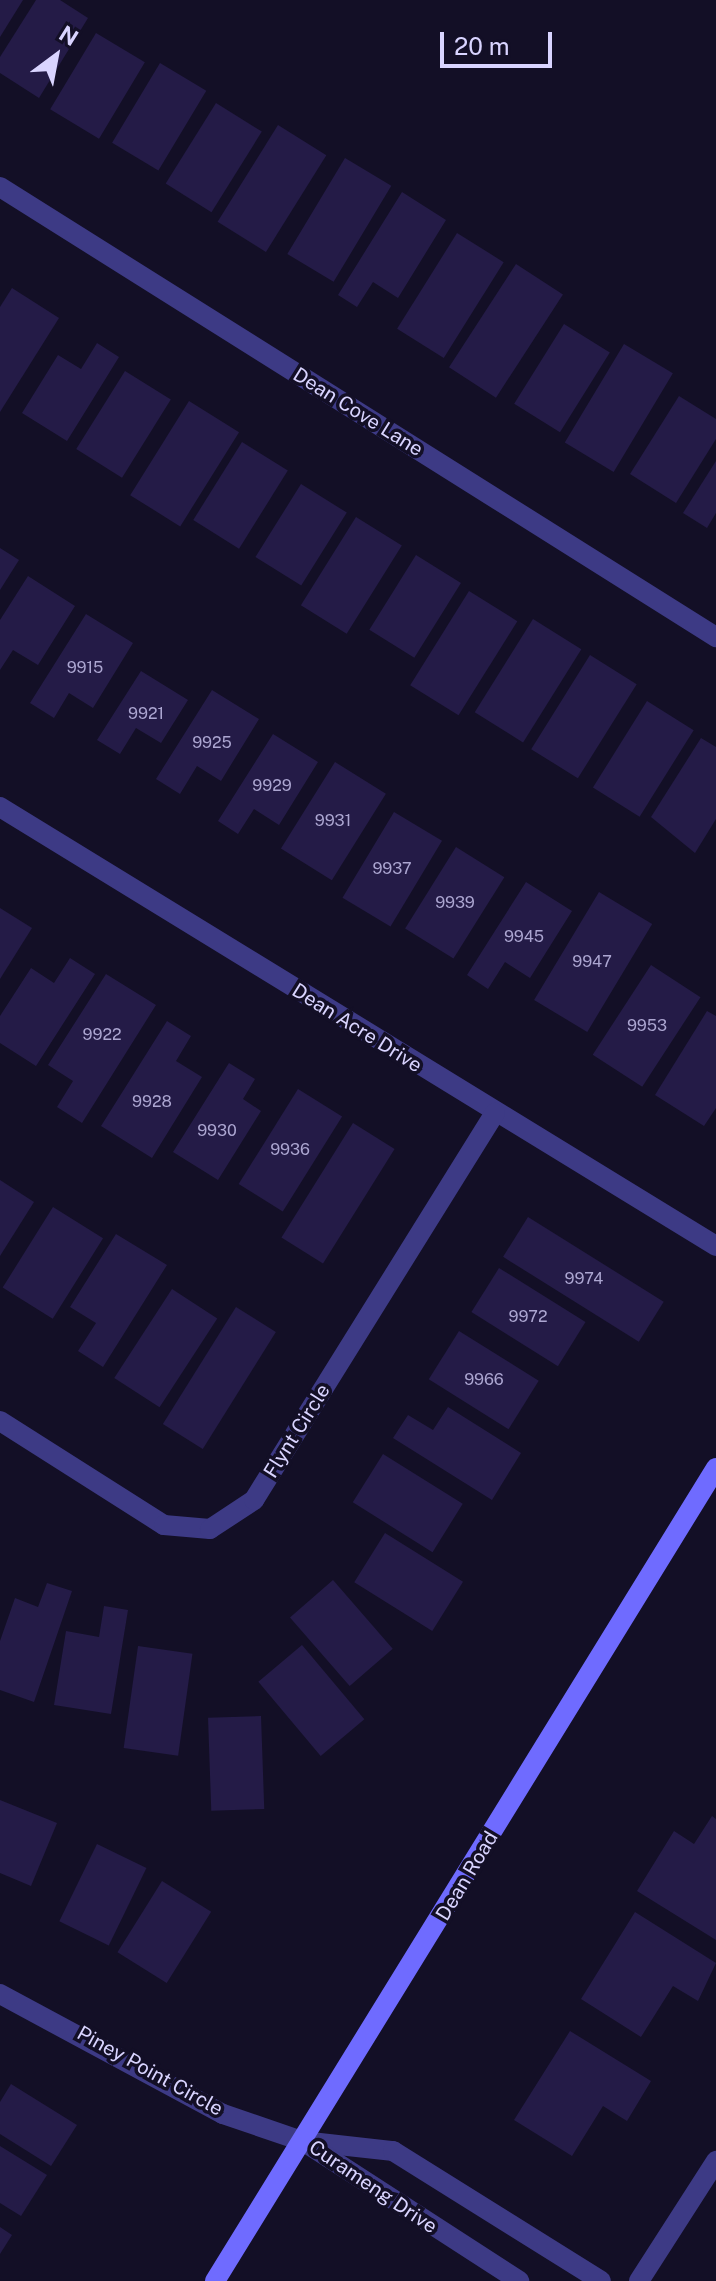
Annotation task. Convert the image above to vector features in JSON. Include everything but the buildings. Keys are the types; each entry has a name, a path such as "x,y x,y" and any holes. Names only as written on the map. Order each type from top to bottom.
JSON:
{"main road":[{"name":"Dean Road","path":"215,2281 716,1468"}],"street":[{"name":"Dean Cove Lane","path":"0,187 716,637"},
{"name":"Dean Acre Drive","path":"0,807 716,1246"},
{"name":"Flynt Circle","path":"0,1421 164,1525 210,1529 254,1500 495,1113"},
{"name":"Piney Point Circle","path":"0,1994 223,2114 302,2141"},
{"name":"Curameng Drive","path":"302,2141 519,2281"},
{"name":"Curameng Drive","path":"302,2141 393,2151 601,2281"},
{"path":"639,2281 716,2161"}]}
